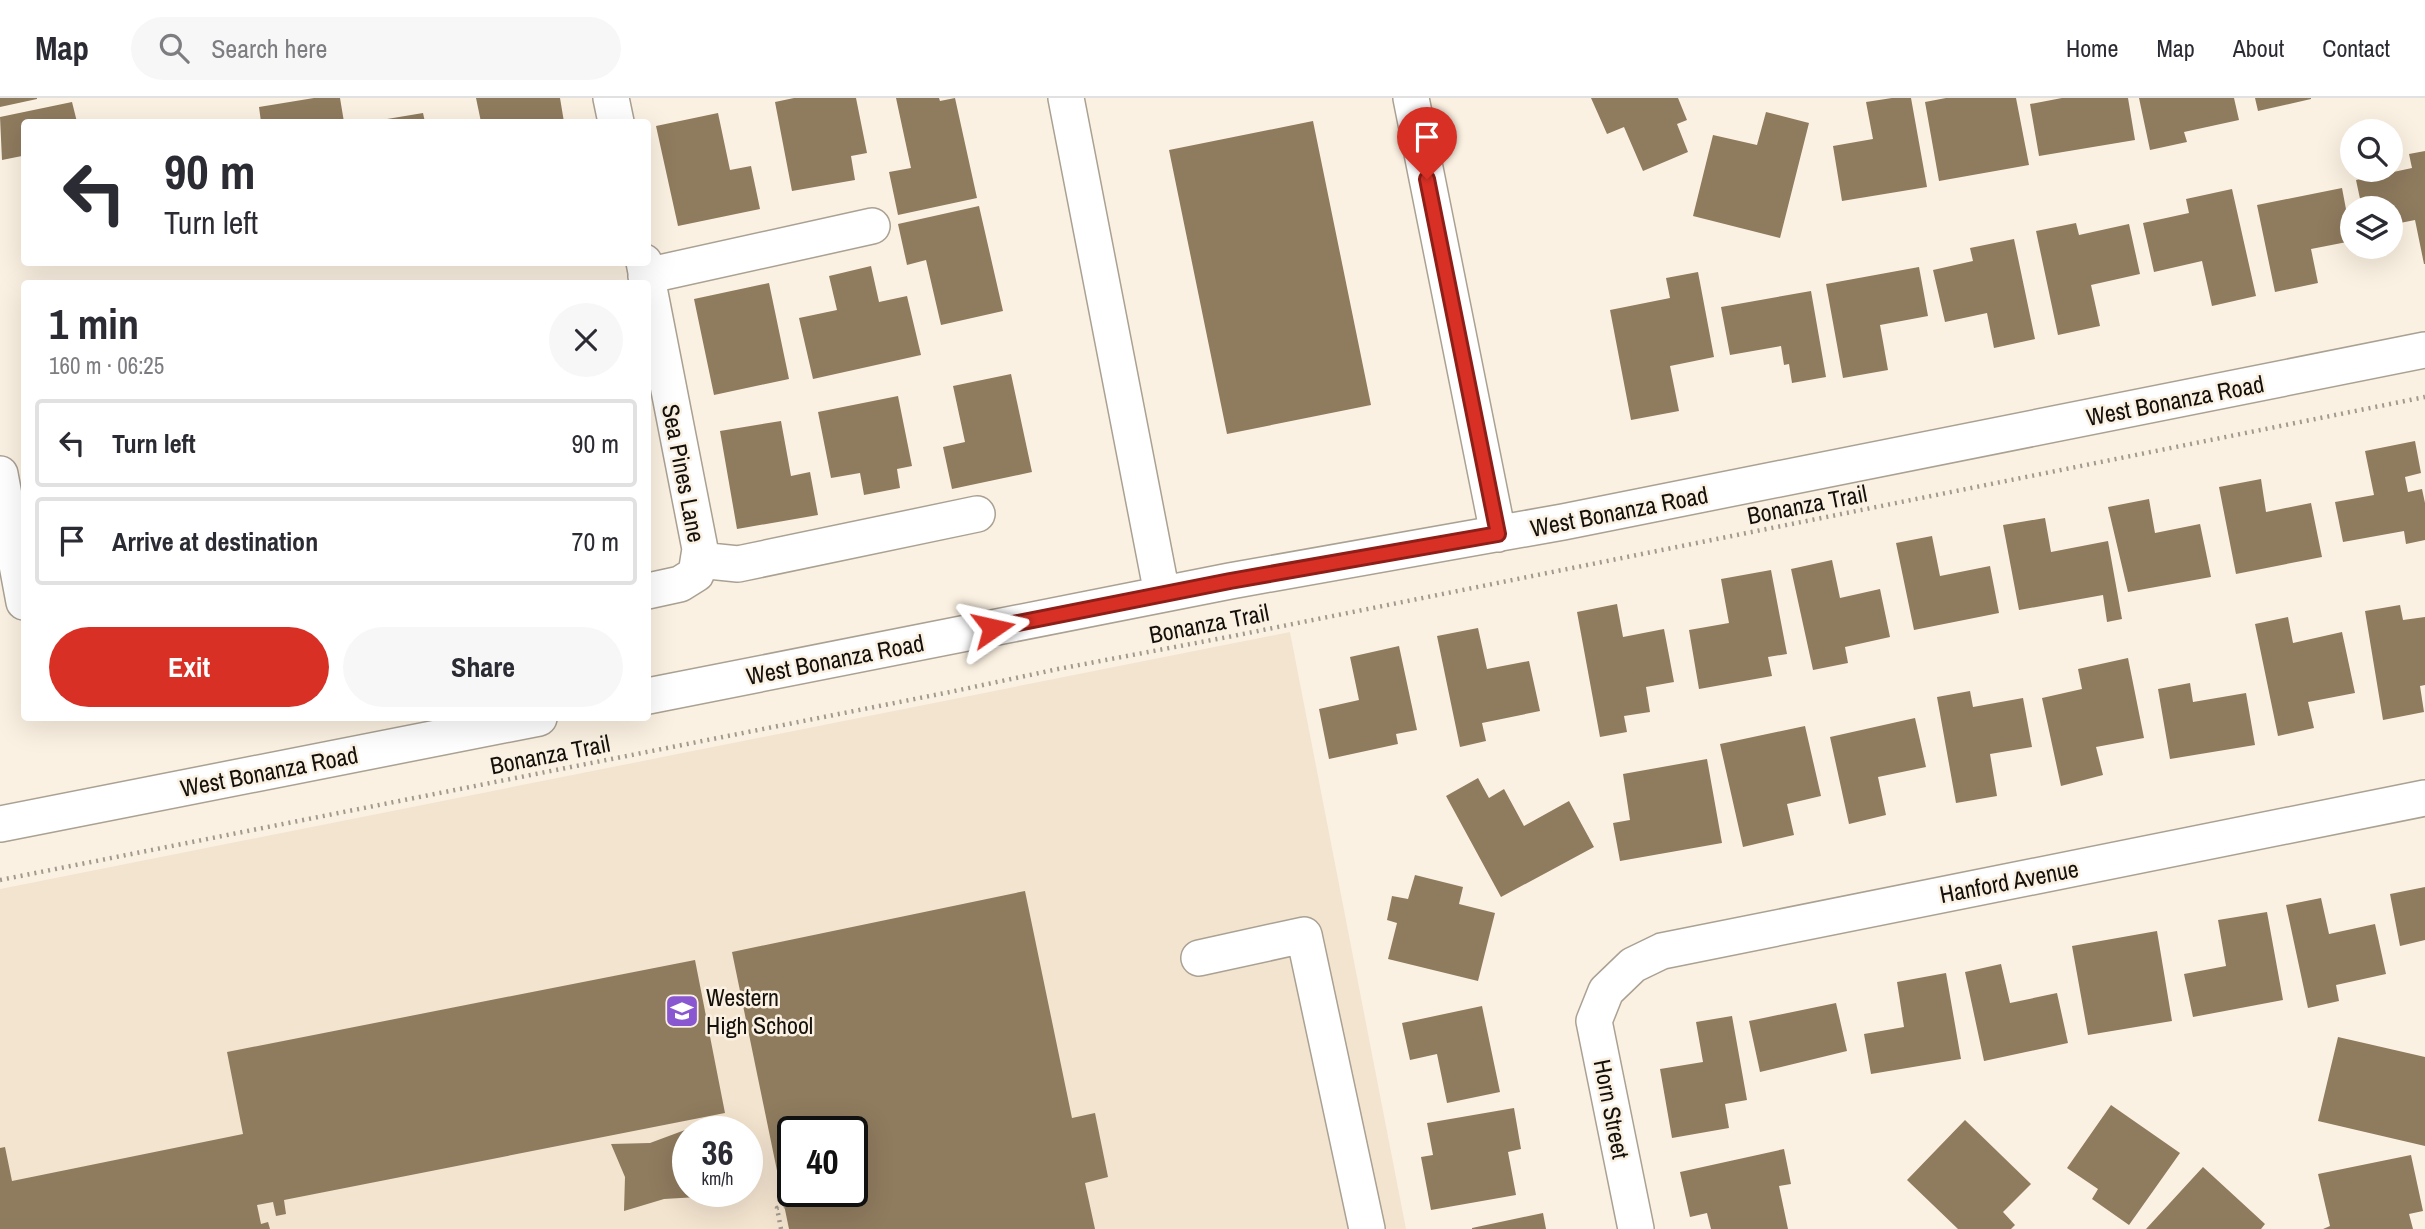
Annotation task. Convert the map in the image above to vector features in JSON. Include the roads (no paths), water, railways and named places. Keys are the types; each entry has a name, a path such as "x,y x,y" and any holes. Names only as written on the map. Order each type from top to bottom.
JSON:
{"street":[{"path":"611,98 615,119"},
{"path":"1066,98 1162,594"},
{"path":"1411,98 1498,534"},
{"path":"645,269 872,226"},
{"name":"Sea Pines Lane","path":"651,300 700,549 699,560"},
{"name":"West Bonanza Road","path":"651,695 1162,594 1498,534 2425,350"},
{"path":"0,474 21,586"},
{"path":"651,590 680,584 696,574 699,560 738,564 978,514"},
{"name":"West Bonanza Road","path":"0,824 524,721"},
{"name":"Hanford Avenue","path":"1606,990 1633,965 1662,951 2425,798"},
{"path":"1199,958 1304,935 1367,1229"},
{"name":"Horn Street","path":"1606,990 1594,1021 1636,1229"}],"place":[{"name":"Western High School","path":"682,1011"}]}
